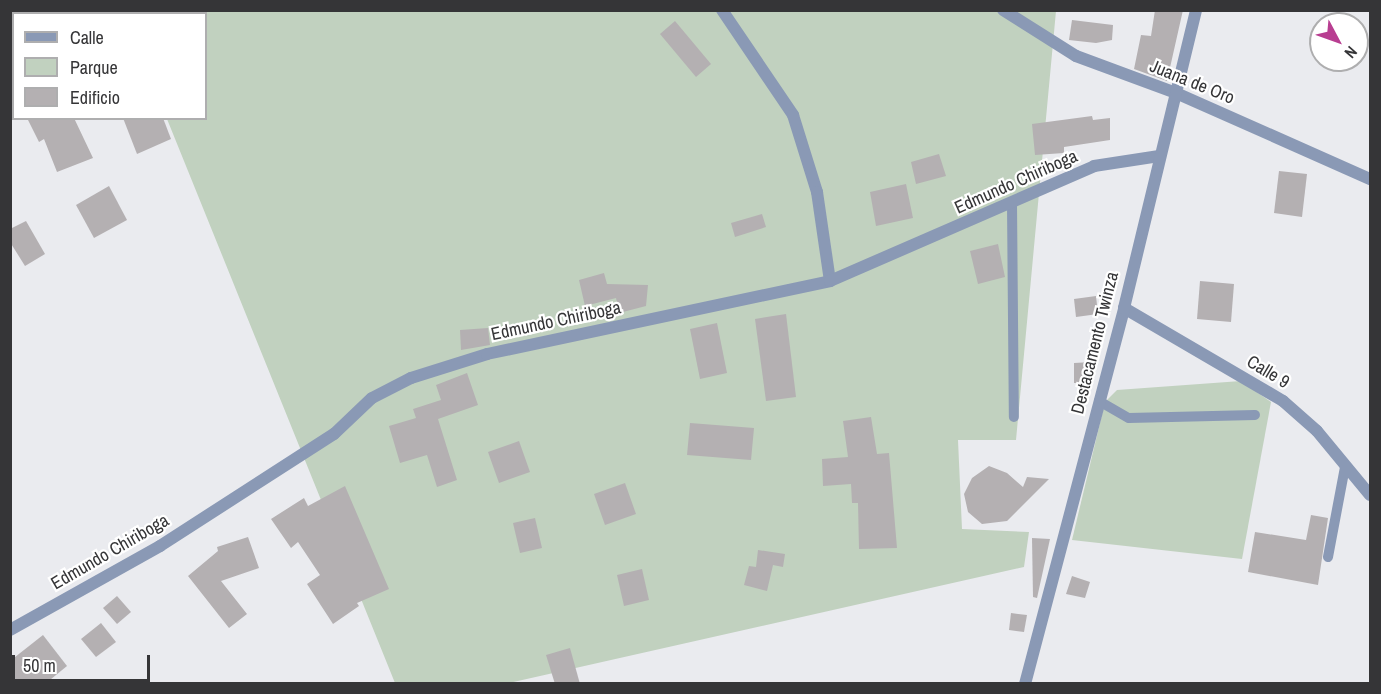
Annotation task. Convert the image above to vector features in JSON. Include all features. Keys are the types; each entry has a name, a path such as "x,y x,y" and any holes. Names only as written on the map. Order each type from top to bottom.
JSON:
{"street":[{"path":"722,10 793,115 817,192 830,281"},
{"name":"Juana de Oro","path":"1004,10 1076,56 1176,93 1371,178"},
{"name":"Destacamento Twinza","path":"1025,684 1124,308 1196,10"},
{"name":"Edmundo Chiriboga","path":"10,630 160,546 334,434 372,398 411,378 487,354 830,281 1012,204 1094,166 1159,156"},
{"name":"Calle 9","path":"1124,308 1283,401 1317,431 1345,467 1371,495"}],"lane":[{"path":"1012,204 1014,417"},
{"path":"1099,401 1129,418 1255,415"},
{"path":"1328,557 1345,467"}],"green space":[{"path":"124,11 1056,11 1016,440 958,440 962,529 1029,532 1024,567 509,683 395,683 167,120 207,120 207,12"},
{"path":"1241,381 1271,402 1242,559 1072,540 1105,402 1117,390"}],"building":[{"path":"1155,10 1183,10 1167,81 1134,69 1141,35 1151,36"},
{"path":"1072,20 1113,25 1112,40 1096,43 1069,40"},
{"path":"675,21 711,64 696,77 660,34"},
{"path":"1092,116 1093,120 1110,118 1110,140 1064,147 1064,153 1035,155 1032,124"},
{"path":"28,120 75,120 93,158 57,172 44,139 39,142"},
{"path":"124,120 164,120 171,139 137,154"},
{"path":"939,154 946,176 916,184 911,162"},
{"path":"1279,171 1307,174 1302,217 1274,213"},
{"path":"906,184 913,218 876,226 870,192"},
{"path":"109,186 127,220 94,238 76,205"},
{"path":"762,214 766,227 735,237 731,223"},
{"path":"26,221 45,254 25,266 10,242 10,229"},
{"path":"998,244 1005,277 978,284 970,251"},
{"path":"604,273 607,284 648,285 646,306 619,313 616,298 585,306 579,280"},
{"path":"1200,281 1234,284 1231,322 1197,319"},
{"path":"1096,296 1098,314 1076,317 1074,299"},
{"path":"786,314 796,397 766,401 755,319"},
{"path":"717,323 727,373 700,379 690,329"},
{"path":"488,328 490,345 461,350 460,330"},
{"path":"1092,362 1091,383 1074,383 1074,363"},
{"path":"467,373 478,405 438,419 457,480 437,487 427,455 400,463 389,426 416,418 413,409 441,400 436,385"},
{"path":"871,417 877,454 889,453 897,548 859,549 858,503 852,503 851,484 823,486 822,459 848,457 843,421"},
{"path":"690,423 754,428 751,460 687,455"},
{"path":"519,441 530,472 499,483 488,452"},
{"path":"989,466 1007,473 1023,487 1027,477 1049,479 1007,521 982,524 968,512 964,494 972,478"},
{"path":"625,483 636,514 605,525 594,494"},
{"path":"345,486 389,589 357,603 359,606 333,624 307,584 320,575 298,542 291,548 271,519 304,498 308,506"},
{"path":"1311,515 1328,518 1318,585 1248,572 1255,532 1306,540"},
{"path":"535,518 542,548 520,553 513,523"},
{"path":"248,537 259,568 221,581 247,614 229,628 188,576 218,551 217,547"},
{"path":"1032,538 1050,539 1037,598 1033,597"},
{"path":"758,550 785,554 783,567 773,565 767,591 744,585 749,566 756,567"},
{"path":"642,569 649,600 624,606 617,575"},
{"path":"1072,576 1090,582 1085,598 1066,594"},
{"path":"117,596 131,612 117,624 103,608"},
{"path":"1011,613 1027,615 1024,632 1009,630"},
{"path":"101,623 116,642 96,657 81,639"},
{"path":"43,635 67,666 45,684 10,684 10,661"},
{"path":"570,648 580,684 555,684 546,655"}]}
